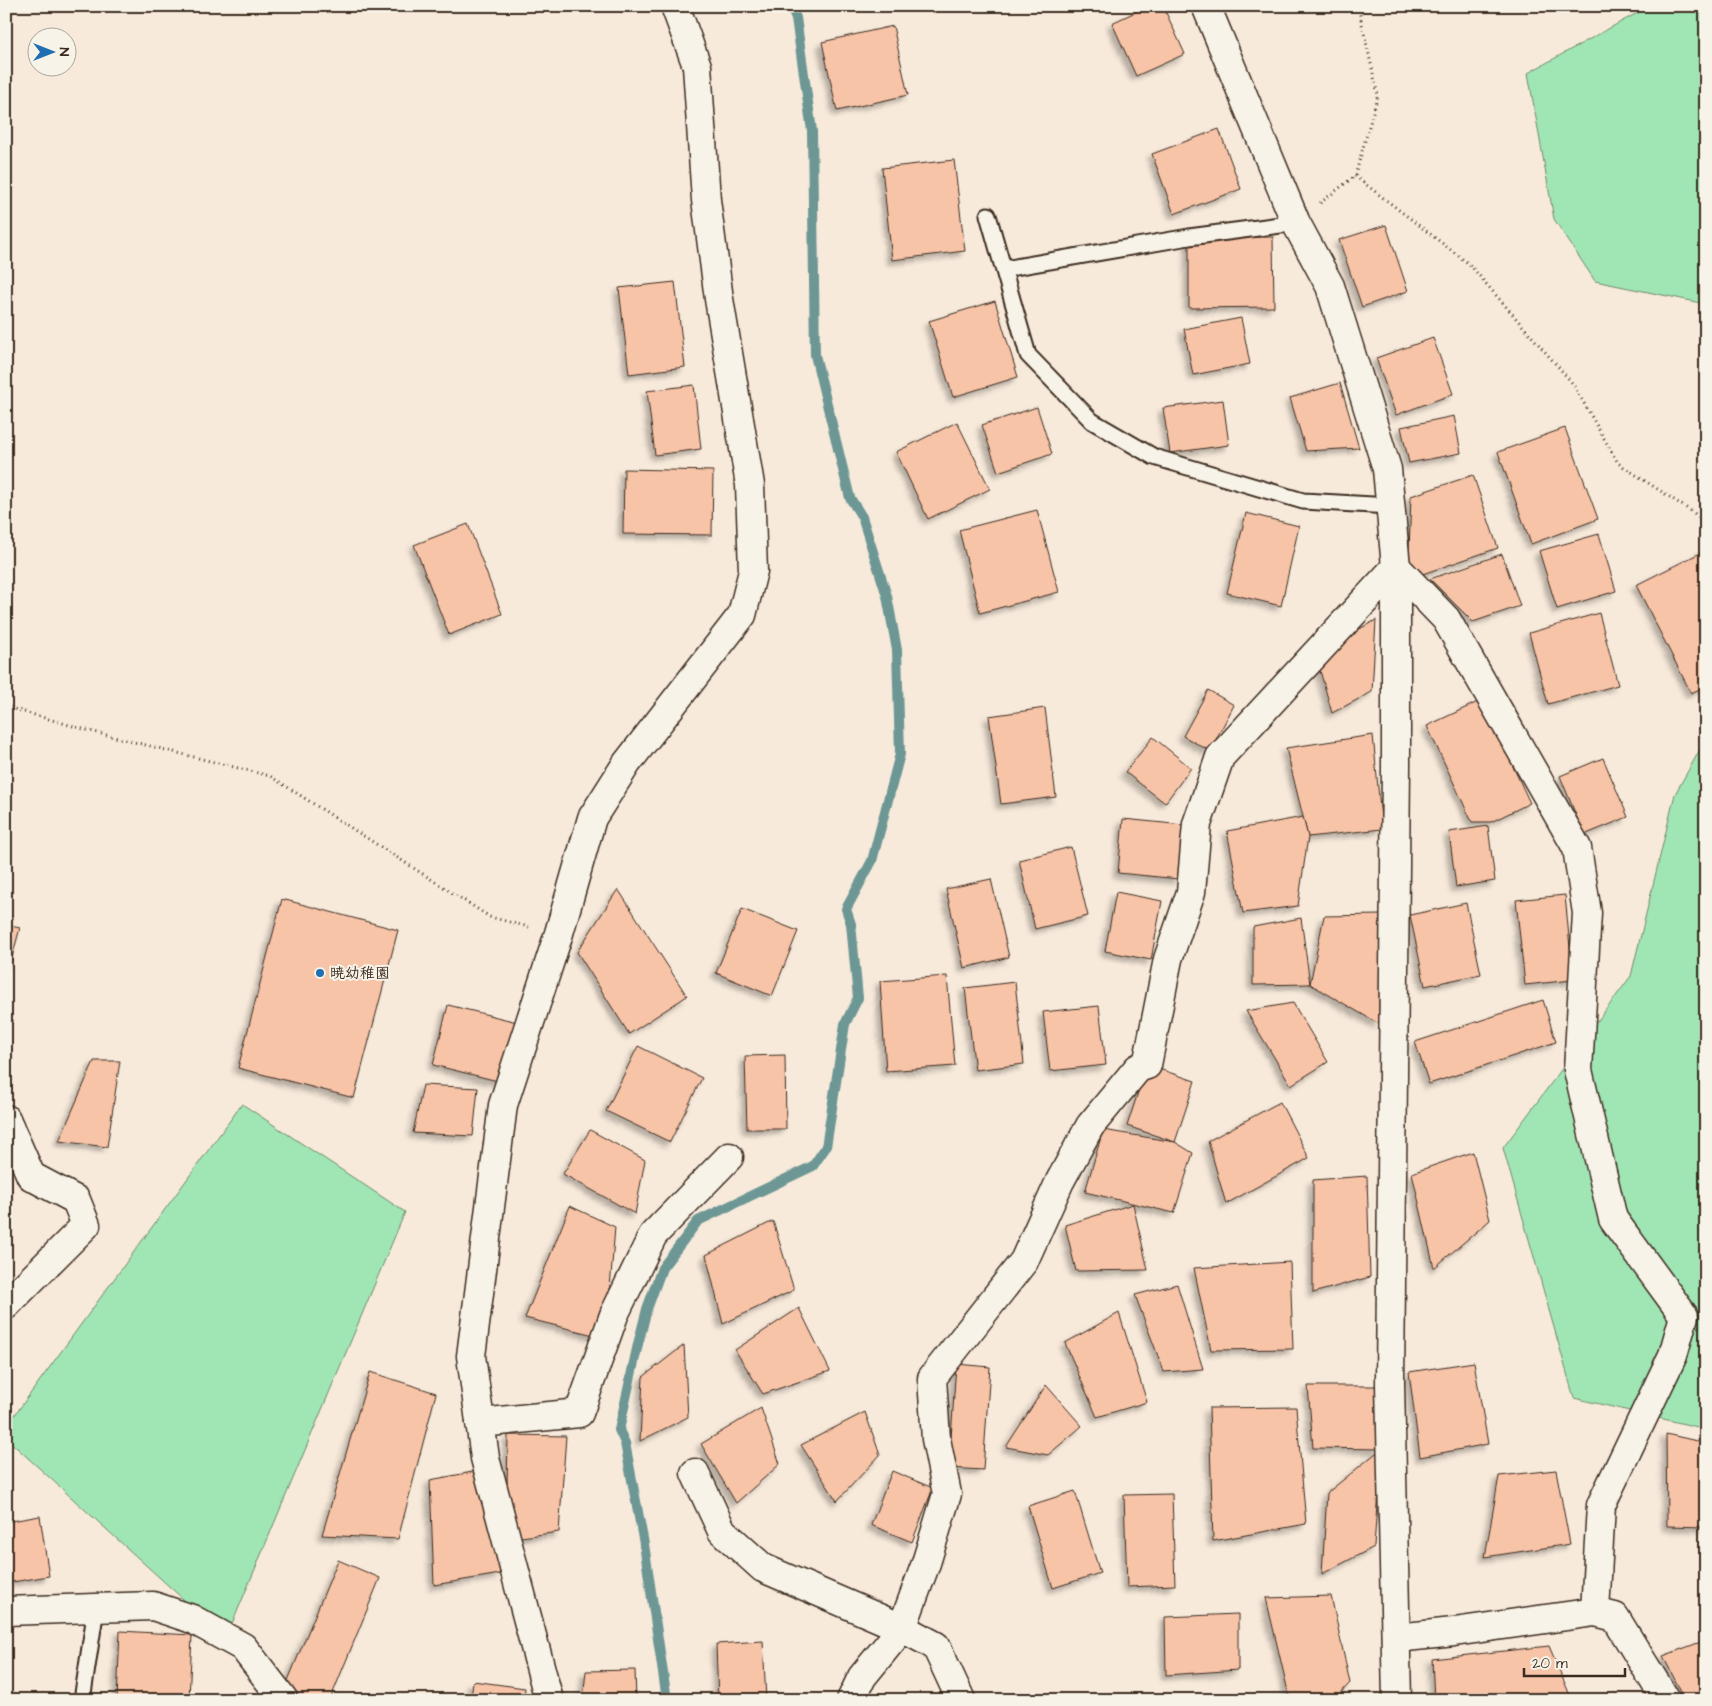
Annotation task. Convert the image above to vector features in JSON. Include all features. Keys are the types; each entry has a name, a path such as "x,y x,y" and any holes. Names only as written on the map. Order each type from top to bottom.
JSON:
{"street":[{"path":"549,1700 484,1458 471,1356 503,1106 559,934 592,818 627,763 742,615 753,570 750,485 718,299 706,200 697,66 675,6"},
{"path":"1206,6 1296,223 1330,286 1387,469 1396,567 1396,776 1390,1383 1397,1700"},
{"path":"1396,567 1446,619 1577,848 1587,913 1578,1070 1613,1219 1684,1316 1674,1355 1601,1505 1595,1612"},
{"path":"851,1700 862,1677 902,1628 926,1563 947,1494 936,1439 932,1378 1024,1261 1060,1181 1090,1126 1138,1068 1147,1065 1168,959 1191,892 1197,824 1220,757 1396,567"},
{"path":"6,1119 31,1176 76,1200 86,1225 6,1305"},
{"path":"480,1423 579,1414 614,1315 653,1235 729,1157"},
{"path":"695,1473 722,1531 763,1568 902,1628 936,1646 961,1700"},
{"path":"6,1611 153,1606 192,1619 243,1646 284,1700"},
{"path":"1396,1638 1454,1632 1595,1612 1615,1617 1666,1700"}],"lane":[{"path":"988,215 1028,355 1092,421 1154,457 1303,501 1390,506"},
{"path":"1004,269 1189,238 1296,223"},
{"path":"82,1700 96,1608"}],"path":[{"path":"1296,223 1355,176 1378,95 1358,6"},
{"path":"1355,176 1469,264 1573,384 1618,463 1694,513 1706,524"},
{"path":"6,704 14,709 90,731 270,776 490,917 559,934"}],"green space":[{"path":"1650,6 1706,6 1706,304 1595,281 1554,219 1528,73"},
{"path":"1706,739 1706,1429 1574,1398 1503,1148 1631,976 1675,794"},
{"path":"242,1104 405,1212 226,1638 6,1438 6,1427"}],"building":[{"path":"1148,6 1163,6 1185,54 1136,76 1112,23"},
{"path":"893,26 908,95 837,111 822,42"},
{"path":"1219,129 1241,189 1174,214 1152,154"},
{"path":"954,160 965,251 892,260 882,168"},
{"path":"1386,225 1408,291 1362,307 1339,240"},
{"path":"1189,237 1273,237 1274,307 1189,308"},
{"path":"675,282 685,367 629,374 619,288"},
{"path":"995,301 1018,377 953,397 929,321"},
{"path":"1241,318 1250,364 1193,375 1184,329"},
{"path":"1433,338 1453,394 1396,415 1376,358"},
{"path":"1340,383 1359,448 1306,451 1290,398"},
{"path":"694,385 701,449 655,455 647,391"},
{"path":"1223,400 1229,445 1170,453 1163,408"},
{"path":"1037,407 1052,454 998,472 982,425"},
{"path":"1454,416 1461,453 1409,463 1401,427"},
{"path":"957,422 990,489 928,519 896,452"},
{"path":"1565,428 1598,519 1531,544 1498,452"},
{"path":"624,469 713,471 712,535 623,534"},
{"path":"1473,475 1498,548 1408,579 1411,496"},
{"path":"1037,510 1059,592 980,613 959,530"},
{"path":"1246,513 1299,526 1281,606 1227,593"},
{"path":"468,524 502,614 449,635 414,545"},
{"path":"1599,534 1616,591 1557,609 1539,551"},
{"path":"1706,550 1706,686 1691,693 1636,585"},
{"path":"1502,554 1520,606 1473,622 1430,579"},
{"path":"1599,613 1618,685 1548,704 1529,633"},
{"path":"1376,620 1372,692 1332,713 1315,653"},
{"path":"1208,690 1234,705 1210,751 1183,736"},
{"path":"1482,700 1530,803 1491,822 1472,822 1427,726"},
{"path":"1045,708 1056,797 1001,804 989,716"},
{"path":"1373,735 1382,829 1308,837 1286,748"},
{"path":"1153,737 1191,768 1165,803 1125,772"},
{"path":"1603,758 1628,817 1584,835 1560,776"},
{"path":"1303,817 1308,837 1298,906 1243,913 1227,831"},
{"path":"1123,819 1184,825 1179,879 1118,873"},
{"path":"1488,826 1495,881 1456,887 1449,832"},
{"path":"1071,847 1088,916 1035,929 1019,860"},
{"path":"991,879 1009,957 964,968 946,889"},
{"path":"618,889 687,996 629,1034 577,952"},
{"path":"1116,892 1162,901 1151,960 1105,951"},
{"path":"1565,895 1573,980 1525,985 1516,900"},
{"path":"282,899 398,930 354,1098 238,1068"},
{"path":"1466,903 1481,974 1425,986 1410,915"},
{"path":"742,909 798,931 772,996 716,973"},
{"path":"1380,915 1379,1024 1310,984 1324,916"},
{"path":"1301,918 1310,984 1253,985 1253,927"},
{"path":"6,925 20,928 6,979"},
{"path":"947,976 955,1066 886,1071 880,981"},
{"path":"1015,982 1024,1064 975,1070 965,988"},
{"path":"1543,1000 1556,1042 1429,1084 1415,1042"},
{"path":"1293,1003 1328,1062 1291,1085 1246,1011"},
{"path":"448,1005 517,1022 502,1082 433,1065"},
{"path":"1099,1006 1106,1065 1050,1071 1043,1012"},
{"path":"638,1046 702,1078 670,1142 606,1111"},
{"path":"785,1055 786,1129 747,1129 745,1056"},
{"path":"94,1061 120,1061 107,1147 59,1141"},
{"path":"1147,1065 1195,1081 1175,1142 1127,1126"},
{"path":"423,1085 478,1088 473,1136 413,1133"},
{"path":"1280,1102 1309,1158 1226,1204 1208,1141"},
{"path":"590,1130 645,1160 635,1214 563,1174"},
{"path":"1103,1130 1175,1142 1193,1153 1174,1213 1085,1192"},
{"path":"1473,1152 1490,1220 1434,1268 1412,1173"},
{"path":"1367,1176 1370,1277 1313,1293 1313,1180"},
{"path":"1133,1204 1148,1270 1076,1271 1065,1225"},
{"path":"570,1206 615,1227 606,1338 525,1318"},
{"path":"773,1221 794,1290 723,1324 706,1255"},
{"path":"1290,1262 1293,1349 1211,1350 1194,1268"},
{"path":"1177,1284 1203,1369 1164,1372 1135,1295"},
{"path":"799,1308 830,1371 763,1394 735,1350"},
{"path":"1119,1313 1147,1402 1097,1417 1065,1343"},
{"path":"684,1345 688,1417 640,1441 643,1377"},
{"path":"1474,1362 1488,1444 1420,1457 1409,1372"},
{"path":"956,1364 990,1367 983,1470 949,1468"},
{"path":"370,1372 436,1393 398,1539 322,1535"},
{"path":"1046,1385 1082,1426 1048,1455 1006,1447"},
{"path":"1308,1386 1378,1386 1381,1449 1313,1448"},
{"path":"1296,1407 1306,1524 1213,1541 1209,1408"},
{"path":"761,1408 780,1464 736,1503 701,1444"},
{"path":"865,1412 880,1455 837,1501 801,1445"},
{"path":"1666,1434 1706,1443 1706,1527 1667,1526"},
{"path":"508,1435 566,1436 559,1532 506,1539"},
{"path":"1381,1449 1374,1547 1322,1574 1327,1493"},
{"path":"488,1469 500,1574 434,1585 430,1480"},
{"path":"1556,1470 1570,1544 1485,1557 1499,1476"},
{"path":"892,1471 933,1488 912,1542 871,1525"},
{"path":"1075,1491 1100,1573 1053,1588 1028,1506"},
{"path":"1172,1494 1175,1585 1127,1587 1124,1495"},
{"path":"40,1516 49,1576 6,1583 6,1522"},
{"path":"338,1560 380,1578 330,1700 309,1700 284,1690"},
{"path":"1331,1596 1350,1683 1334,1700 1290,1700 1266,1598"},
{"path":"1238,1614 1238,1670 1166,1675 1165,1617"},
{"path":"120,1631 192,1635 189,1700 117,1700"},
{"path":"1706,1640 1706,1700 1685,1700 1663,1656"},
{"path":"763,1641 766,1700 718,1700 716,1644"},
{"path":"1549,1646 1572,1700 1434,1700 1432,1659"},
{"path":"635,1670 636,1700 583,1700 586,1671"},
{"path":"473,1681 525,1688 524,1700 471,1700"},
{"path":"1215,1696 1215,1700 1168,1700 1168,1698"}],"waterway":[{"path":"667,1700 644,1544 625,1443 619,1430 638,1344 647,1309 662,1268 698,1221 813,1166 826,1147 845,1024 858,998 851,924 846,909 872,861 900,754 897,650 887,596 862,517 850,498 815,355 812,131 796,18 791,6"}],"place":[{"name":"暁幼稚園","path":"320,973"}]}
